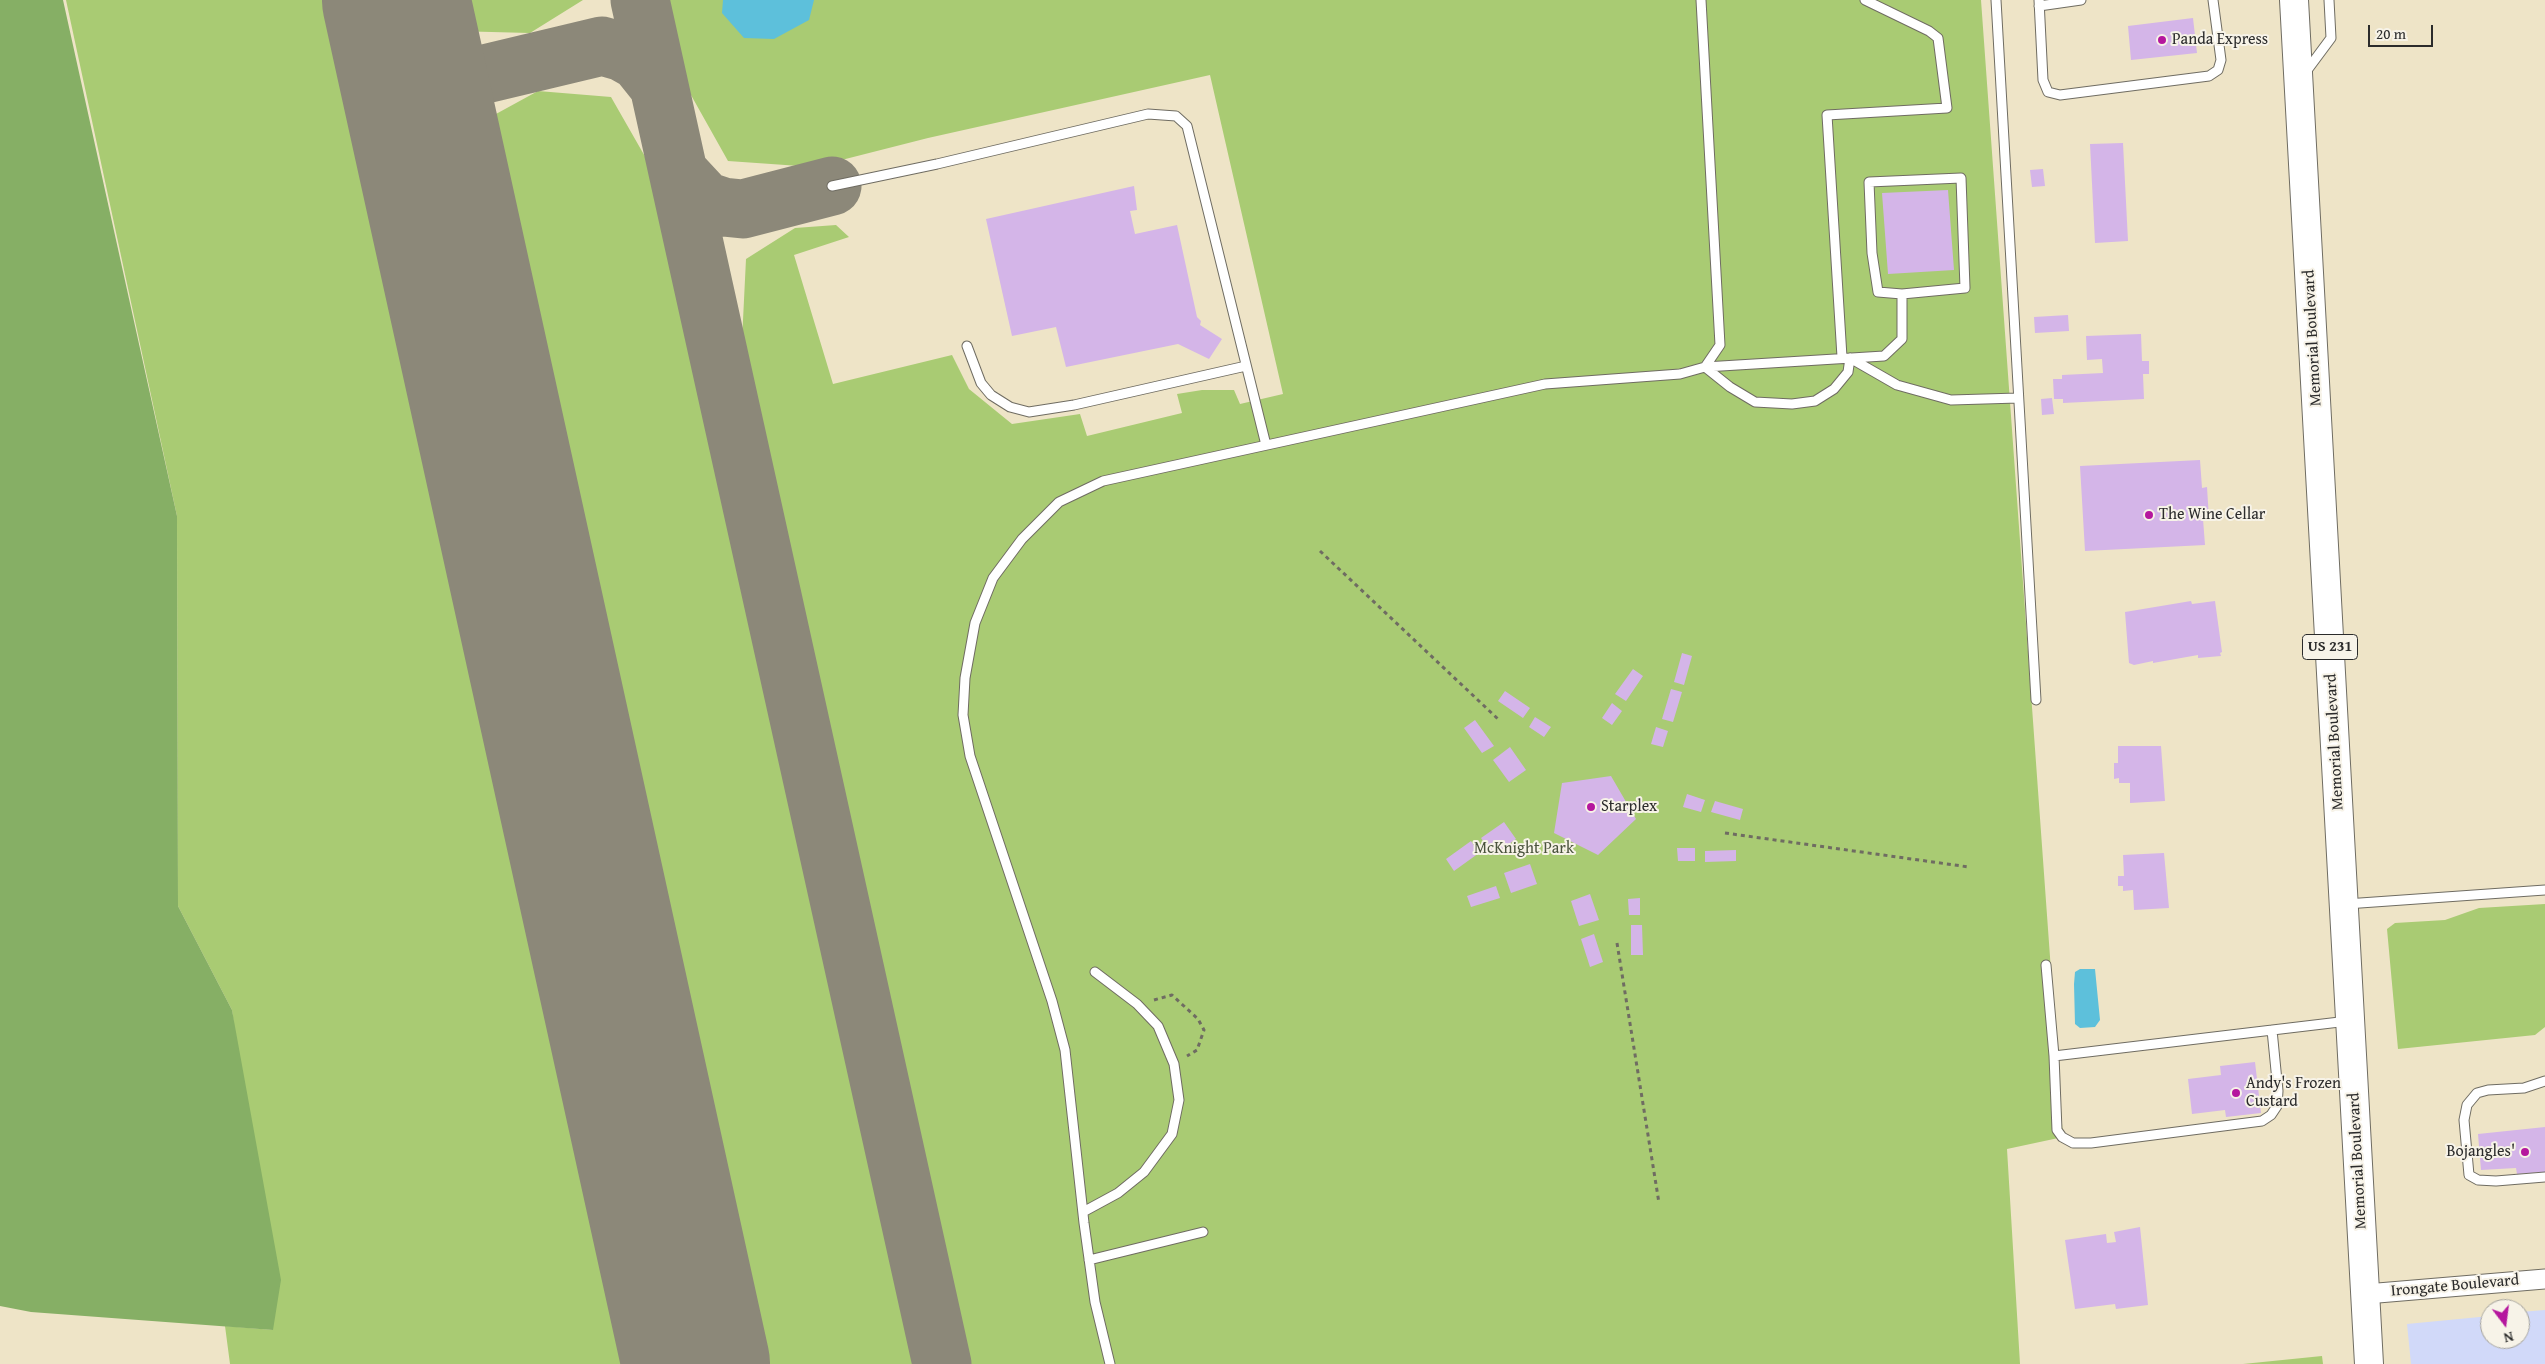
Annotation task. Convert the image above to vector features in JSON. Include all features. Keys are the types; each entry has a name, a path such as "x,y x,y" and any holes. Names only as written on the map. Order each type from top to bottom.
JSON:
{"main road":[{"name":"Memorial Boulevard","path":"2294,0 2369,1364"}],"street":[{"name":"Irongate Boulevard","path":"2366,1294 2545,1279"}],"lane":[{"path":"1701,0 1720,345 1705,367"},
{"path":"1705,367 1730,388 1755,402 1792,404 1815,401 1834,389 1848,372 1828,115 1947,108 1938,38 1929,31 1865,0"},
{"path":"1996,0 2036,700"},
{"path":"2081,0 2039,3 2043,80 2048,92 2060,95 2209,76 2218,70 2221,60 2213,0"},
{"path":"2299,81 2331,38 2329,0"},
{"path":"832,186 937,164 1148,114 1176,116 1187,126 1266,445"},
{"path":"1961,178 1965,288 1902,294 1878,292 1872,253 1869,182 1961,178"},
{"path":"1110,1364 1095,1302 1065,1050 1052,1001 970,756 963,715 966,678 975,623 993,578 1022,539 1059,502 1103,481 1545,384 1680,374 1705,367 1884,356 1902,339 1902,294"},
{"path":"967,346 981,383 991,395 1010,407 1028,412 1074,405 1246,366"},
{"path":"1846,358 1897,385 1951,400 2018,398"},
{"path":"2344,904 2545,890"},
{"path":"2046,965 2054,1056 2056,1130 2073,1143 2091,1143 2262,1121 2271,1115 2276,1106 2278,1091 2272,1030"},
{"path":"1083,1212 1118,1193 1144,1172 1172,1134 1179,1100 1174,1064 1158,1026 1137,1004 1096,972"},
{"path":"2054,1056 2350,1021"},
{"path":"2545,1081 2524,1088 2488,1090 2477,1093 2467,1104 2464,1120 2469,1175 2478,1180 2496,1181 2545,1177"},
{"path":"1089,1260 1203,1232"}],"path":[{"path":"1320,551 1498,719"},
{"path":"1725,833 1969,866"},
{"path":"1617,943 1658,1203"},
{"path":"1137,1004 1172,996 1198,1019 1204,1030 1197,1050 1174,1064"}],"shaded area":[{"path":"2545,1310 2545,1364 2411,1364 2407,1324 2480,1317 2480,1349 2530,1349 2530,1311"}],"green space":[{"path":"0,0 63,0 177,516 178,906 232,1010 281,1280 273,1330 31,1312 0,1306"},
{"path":"66,0 344,0 647,1364 230,1364 225,1326 273,1330 232,1010 178,906 177,516"},
{"path":"446,0 583,0 530,33 453,31"},
{"name":"McKnight Park","path":"659,0 1981,0 2063,1137 2007,1149 2020,1364 963,1364 741,361 746,259 795,228 836,225 849,237 794,255 833,384 952,355 969,389 1012,424 1080,414 1087,436 1182,413 1177,394 1202,390 1234,390 1240,404 1283,394 1210,75 928,138 814,167 728,161 673,63"},
{"path":"538,91 611,97 663,188 925,1364 749,1364 474,126"},
{"path":"2545,904 2545,1027 2535,1035 2398,1049 2387,929 2395,923 2445,920 2479,908"},
{"path":"2322,1356 2323,1364 2243,1364"}],"water":[{"path":"723,0 814,0 809,20 774,39 744,38 722,13"},
{"path":"2080,969 2095,969 2100,1020 2095,1027 2080,1028 2075,1024 2075,972"}],"building":[{"name":"Panda Express","path":"2193,18 2197,53 2131,60 2128,26"},
{"path":"2123,143 2128,241 2095,243 2090,144"},
{"path":"2043,169 2045,186 2032,187 2030,170"},
{"path":"1134,186 1137,210 1130,211 1135,234 1177,225 1197,317 1201,321 1200,325 1222,339 1209,359 1178,344 1066,367 1056,327 1012,336 986,219"},
{"path":"1948,190 1954,270 1888,274 1882,193"},
{"path":"2068,315 2069,331 2035,333 2034,317"},
{"path":"2141,334 2142,361 2149,361 2149,374 2143,374 2144,399 2063,403 2063,399 2054,399 2053,379 2062,379 2062,375 2103,373 2102,359 2087,360 2086,336"},
{"path":"2052,398 2054,414 2042,415 2041,399"},
{"path":"2200,460 2202,488 2207,487 2209,519 2203,519 2205,545 2085,551 2080,466"},
{"path":"2191,601 2192,604 2215,601 2221,656 2198,658 2198,655 2153,663 2153,661 2134,665 2129,663 2125,612"},
{"path":"1682,653 1692,656 1684,685 1674,682"},
{"path":"1633,669 1643,676 1626,701 1615,694"},
{"path":"1671,689 1682,692 1673,722 1662,719"},
{"path":"1505,691 1530,708 1523,718 1498,701"},
{"path":"1612,703 1622,711 1612,725 1602,718"},
{"path":"1535,717 1551,727 1544,737 1529,727"},
{"path":"1475,720 1494,746 1482,753 1464,728"},
{"path":"1656,727 1668,731 1663,747 1651,744"},
{"path":"2118,746 2161,746 2165,801 2130,803 2130,783 2119,783 2119,778 2114,779 2114,763 2118,763"},
{"path":"1510,747 1526,770 1509,782 1493,760"},
{"path":"1611,776 1636,819 1598,855 1554,833 1562,783"},
{"path":"1687,794 1705,800 1701,812 1683,807"},
{"path":"1715,801 1743,809 1740,820 1711,812"},
{"path":"1504,822 1516,839 1494,855 1481,838"},
{"path":"1471,841 1479,853 1454,871 1446,859"},
{"path":"1677,848 1695,848 1695,861 1678,861"},
{"path":"1736,850 1736,861 1705,862 1705,851"},
{"path":"2164,853 2169,908 2134,910 2133,890 2123,891 2123,886 2118,886 2118,876 2124,876 2123,855"},
{"path":"1530,864 1537,884 1511,893 1504,873"},
{"path":"1496,886 1500,898 1471,907 1467,896"},
{"path":"1590,894 1599,920 1579,926 1571,901"},
{"path":"1640,898 1640,915 1629,915 1628,899"},
{"path":"1631,925 1642,925 1643,955 1631,955"},
{"path":"1594,934 1603,962 1590,967 1581,939"},
{"path":"2255,1062 2261,1113 2226,1117 2225,1110 2192,1114 2188,1079 2221,1075 2220,1066"},
{"path":"2545,1127 2545,1172 2517,1174 2516,1168 2481,1170 2478,1134"},
{"path":"2140,1227 2148,1305 2116,1309 2115,1304 2075,1309 2065,1240 2106,1234 2107,1243 2116,1242 2114,1232"}],"taxiway":[{"path":"640,0 942,1364"},
{"path":"402,29 413,49 429,66 445,75 464,79 602,46 623,52 639,61 659,86"},
{"path":"429,151 429,127 433,112 446,93 464,79"},
{"path":"679,173 705,201 723,207 743,209 832,186"}],"runway":[{"path":"396,0 696,1364"}],"place":[{"name":"Panda Express","path":"2162,40"},
{"name":"The Wine Cellar","path":"2149,515"},
{"name":"Starplex","path":"1591,807"},
{"name":"Andy's Frozen Custard","path":"2236,1093"},
{"name":"Bojangles'","path":"2525,1152"}]}
